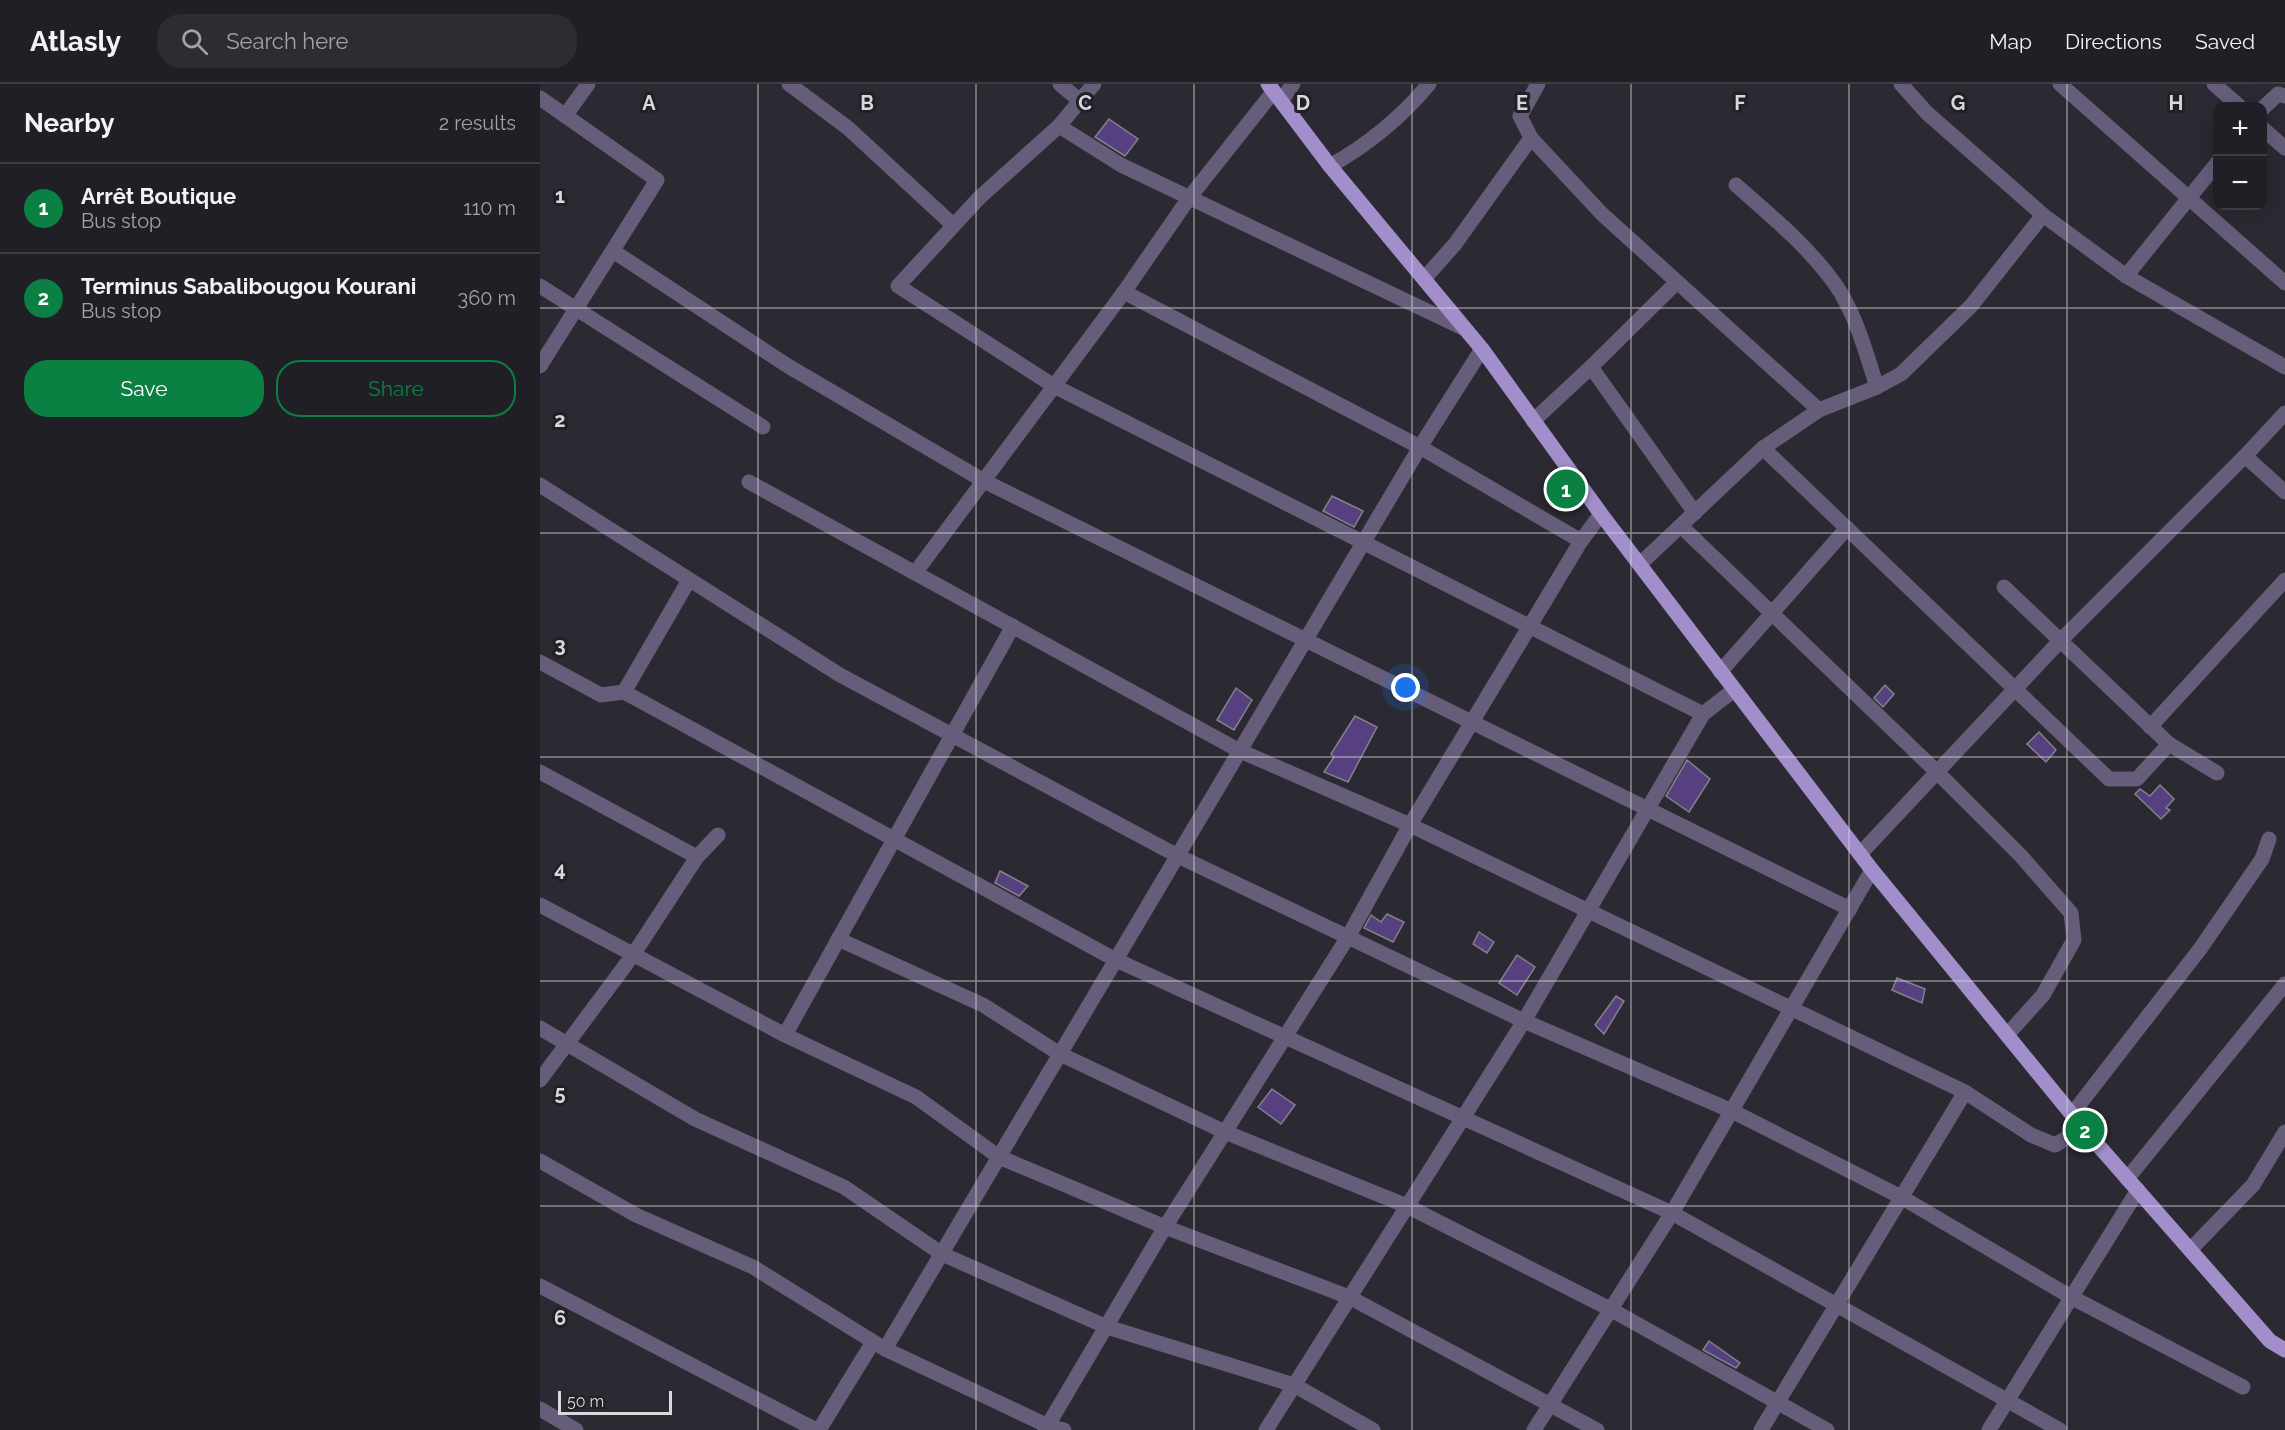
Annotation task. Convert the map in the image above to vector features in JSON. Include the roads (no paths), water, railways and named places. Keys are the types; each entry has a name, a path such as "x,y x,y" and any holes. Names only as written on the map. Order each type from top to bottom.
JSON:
{"main road":[{"path":"1274,92 1330,166 1482,350 1601,514 1872,870 2132,1185 2270,1341 2285,1350"}],"street":[{"path":"566,116 588,84"},
{"path":"789,84 848,128 953,225"},
{"path":"1060,84 1080,100"},
{"path":"1094,84 1059,126 979,198 898,286 1054,386 1703,714"},
{"path":"915,573 1124,292 1189,198 1274,92 1293,84"},
{"path":"1330,166 1358,150 1390,126 1428,84"},
{"path":"1538,84 1520,116 1531,138 1602,214 1819,410"},
{"path":"1901,84 1927,113 2043,214 2126,276 2285,367"},
{"path":"2060,84 2285,283"},
{"path":"2214,84 2234,102"},
{"path":"2267,104 2278,94 2285,96"},
{"path":"540,98 657,180 540,366"},
{"path":"1059,126 1121,165 1465,329"},
{"path":"2267,132 2285,148"},
{"path":"1424,279 1455,244 1531,138"},
{"path":"2126,276 2213,167"},
{"path":"1736,185 1795,238 1835,285 1857,328 1877,387"},
{"path":"1640,564 1682,527 1763,448 1819,410 1877,387 1901,374 1971,306 2043,214"},
{"path":"612,251 788,366 984,481 1850,909"},
{"path":"1533,420 1591,367 1676,283"},
{"path":"540,286 763,427"},
{"path":"1124,292 1420,447 1581,541"},
{"path":"540,1286 817,1430 942,1254 1420,447 1482,350"},
{"path":"1591,367 1695,513"},
{"path":"1860,854 2060,641 2245,456 2285,412"},
{"path":"1763,448 2109,779 2137,779 2169,744"},
{"path":"2245,456 2285,492"},
{"path":"749,482 1240,750 1410,825 1965,1092 2031,1135 2055,1145 2083,1128"},
{"path":"540,485 840,675 1178,856 1524,1021 1732,1111 1901,1197 2071,1297 2243,1387"},
{"path":"1047,1428 1165,1227 1348,937 1410,825 1581,541 1601,514"},
{"path":"1682,527 1937,772 2021,856 2072,913 2074,940 2043,995 2007,1035"},
{"path":"1720,672 1847,528"},
{"path":"624,692 689,580"},
{"path":"2150,726 2285,580"},
{"path":"2004,587 2169,744 2217,773"},
{"path":"785,1035 1013,626"},
{"path":"540,662 601,695 624,692 1116,960 1672,1212 2060,1430"},
{"path":"1266,1430 1524,1021 1703,714 1734,690"},
{"path":"540,772 697,857"},
{"path":"540,1080 633,955 697,857 718,835"},
{"path":"2072,1114 2200,949 2262,859 2269,839"},
{"path":"1534,1430 1672,1212 1793,1010 1872,870"},
{"path":"540,906 785,1035 916,1097 999,1157 1165,1227 1349,1297 1597,1430"},
{"path":"838,939 983,1005 1060,1054 1225,1132 1407,1206 1610,1310 1827,1430"},
{"path":"1989,1430 2071,1297 2132,1185 2285,984"},
{"path":"540,1028 568,1042 695,1119 844,1187 942,1254 1107,1327 1294,1385 1373,1430"},
{"path":"1761,1430 1965,1092"},
{"path":"2190,1250 2253,1185 2285,1132"},
{"path":"540,1161 636,1215 753,1267 879,1345 1047,1428 1064,1430"},
{"path":"540,1409 576,1430"}],"place":[{"name":"Arrêt Boutique","path":"1566,489"},
{"name":"Terminus Sabalibougou Kourani","path":"2085,1130"}]}
